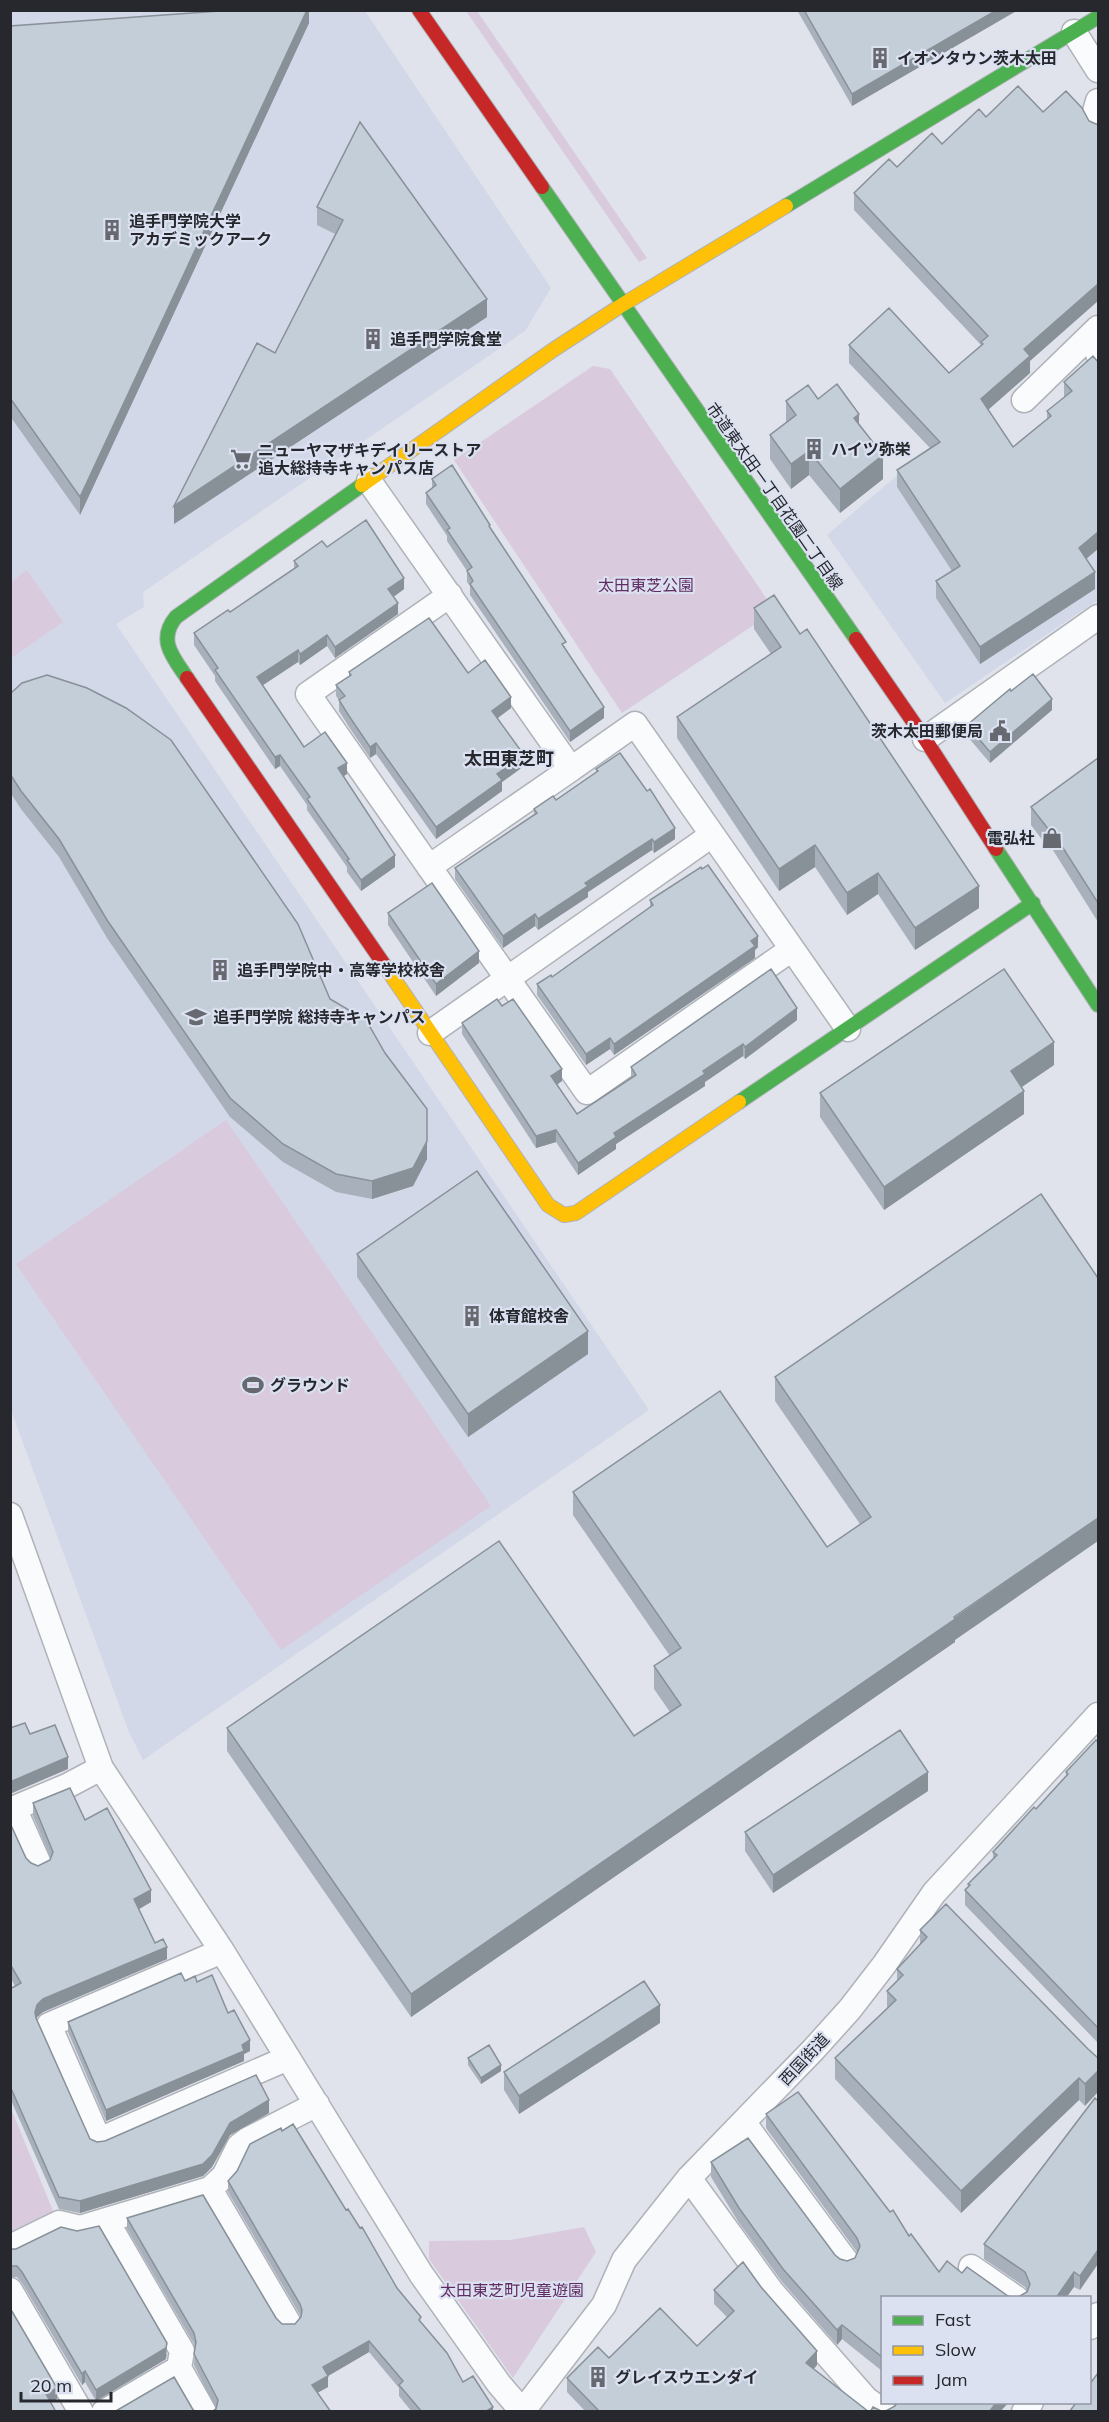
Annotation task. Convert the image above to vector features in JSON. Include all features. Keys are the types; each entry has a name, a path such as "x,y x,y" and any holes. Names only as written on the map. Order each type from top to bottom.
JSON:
{"street":[{"name":"市道東太田一丁目花園二丁目線","path":"419,10 925,739 1098,1005"},
{"path":"1032,903 576,1213 564,1215 548,1205 169,651 166,637 167,630 176,617 553,350 622,305 1098,17"},
{"path":"1074,32 1098,70"},
{"path":"1098,101 1094,116 1098,127"},
{"path":"1024,400 1096,346"},
{"path":"369,481 571,769"},
{"path":"450,595 308,694 587,1092 792,949"},
{"path":"925,739 1098,617"},
{"path":"429,867 635,724 848,1029"},
{"path":"430,1033 712,835"},
{"path":"10,1515 101,1768 222,1951 421,2274 499,2384 523,2411"},
{"name":"西国街道","path":"523,2411 604,2305 624,2260 689,2178 850,2009 884,1965 942,1902 1098,1715"},
{"path":"39,1864 12,1809 67,1786 101,1768"},
{"path":"222,1951 49,2025 99,2140 288,2058"},
{"path":"10,2247 60,2223 80,2228 210,2189 224,2176 239,2146 317,2104"},
{"path":"744,2122 846,2261"},
{"path":"689,2178 772,2292 866,2399 884,2412"},
{"path":"210,2189 288,2322"},
{"path":"106,2220 182,2351 179,2368 204,2412"},
{"path":"971,2267 1013,2296"},
{"path":"10,2290 81,2412"},
{"path":"104,2412 179,2368"}],"shaded area":[{"name":"追手門学院 総持寺キャンパス","path":"11,11 365,11 551,288 525,331 143,592 144,607 116,624 649,1410 143,1760 129,1732 11,1410"},
{"path":"975,409 1098,549 1098,600 945,703 827,535"}],"green space":[{"path":"466,11 477,11 647,258 639,262"},
{"name":"太田東芝公園","path":"593,366 610,369 775,611 622,713 454,460"},
{"path":"27,570 63,622 11,658 11,582"},
{"name":"グラウンド","path":"226,1120 491,1506 281,1650 16,1264"},
{"path":"10,2106 56,2218 10,2237"},
{"name":"太田東芝町児童遊園","path":"584,2227 596,2252 513,2378 429,2259 429,2241 510,2240"}],"building":[{"name":"追手門学院大学 アカデミックアーク","path":"234,10 307,10 80,497 10,398 10,26"},
{"name":"イオンタウン茨木太田","path":"804,10 997,10 852,94"},
{"path":"1018,86 1043,112 1066,91 1082,108 1089,121 1098,124 1098,284 1024,349 1030,356 981,399 1013,447 1051,416 1047,411 1072,391 1064,382 1093,356 1098,362 1098,532 1079,548 1095,572 980,647 936,581 960,566 897,470 940,442 849,345 889,308 949,373 983,344 981,342 988,336 854,193 889,159 897,167 932,133 942,144 979,109 986,117"},
{"name":"追手門学院食堂","path":"360,122 487,299 174,506 257,343 275,353 343,220 317,207"},
{"path":"837,384 859,414 854,418 883,455 840,489 809,451 791,464 770,435 796,415 786,401 808,385 818,399"},
{"path":"452,465 489,526 566,642 562,644 604,707 570,731 470,584 473,581 467,571 472,567 447,530 450,528 426,493 436,485 432,479"},
{"path":"366,520 404,578 388,589 398,603 335,647 327,635 300,654 298,650 257,677 304,747 325,732 347,763 338,768 395,855 361,880 307,799 310,797 280,755 275,757 215,670 218,668 194,633 228,610 230,612 298,566 294,561 322,541 327,547"},
{"path":"774,595 800,634 807,629 979,886 915,928 878,873 847,893 815,845 779,869 677,717 781,647 754,608"},
{"path":"429,618 468,673 485,660 511,697 492,711 524,755 497,774 502,780 436,827 376,743 370,747 339,700 345,696 336,685 351,675 349,672"},
{"path":"1033,674 1052,699 990,752 967,725 1010,689 1011,691"},
{"name":"追手門学院中・高等学校校舎","path":"47,675 87,688 126,708 171,740 298,924 330,999 366,1020 385,1053 427,1109 427,1141 413,1168 372,1181 336,1174 283,1144 230,1098 107,920 59,839 10,774 10,694 22,683"},
{"path":"620,753 647,791 650,789 675,828 654,842 652,839 585,883 588,886 538,919 535,914 503,936 455,868 537,813 534,809 553,796 556,800"},
{"path":"1098,758 1098,903 1051,829 1049,830 1031,807"},
{"path":"708,865 758,936 751,941 755,946 614,1044 610,1038 586,1054 537,984 551,975 552,977 653,905 650,900 701,867 702,869"},
{"path":"432,883 479,951 436,984 388,913"},
{"path":"771,969 797,1008 745,1047 743,1044 703,1071 705,1074 614,1133 616,1137 578,1163 556,1130 536,1136 462,1023 497,999 502,1006 513,999 562,1069 551,1076 577,1114 636,1075 631,1067"},
{"path":"1004,969 1054,1042 1011,1071 1024,1091 884,1187 820,1093"},
{"name":"体育館校舎","path":"477,1171 588,1331 468,1414 357,1254"},
{"path":"1041,1194 1098,1278 1098,1518 411,1994 227,1728 499,1541 634,1736 681,1705 654,1666 681,1648 573,1492 720,1391 827,1547 871,1517 775,1377"},
{"path":"25,1723 30,1734 55,1725 68,1757 10,1782 10,1728"},
{"path":"900,1730 928,1772 773,1875 745,1832"},
{"path":"1096,1740 1098,1742 1098,2028 965,1890 970,1885 968,1884 997,1855 993,1852 1034,1807 1036,1809"},
{"path":"70,1788 85,1820 107,1808 151,1890 134,1899 155,1943 163,1939 167,1947 43,1999 37,2005 36,2018 90,2139 97,2142 105,2141 256,2075 269,2100 230,2123 212,2155 203,2164 80,2201 59,2197 10,2086 10,1989 21,1983 10,1964 10,1823 26,1858 31,1863 38,1866 50,1860 53,1852 33,1803"},
{"path":"946,1904 1098,2058 1098,2071 1085,2084 1079,2078 961,2191 835,2058 896,2000 887,1991 903,1975 897,1969 927,1937 920,1930"},
{"path":"181,1973 185,1981 195,1976 197,1982 212,1975 228,2013 234,2010 250,2040 242,2045 244,2051 106,2110 68,2022"},
{"path":"644,1981 660,2005 519,2096 504,2072"},
{"path":"489,2045 501,2065 481,2078 468,2058"},
{"path":"798,2092 890,2212 893,2210 909,2236 911,2234 939,2272 947,2261 962,2273 967,2267 1008,2296 881,2296 881,2356 842,2325 837,2330 783,2269 739,2208 711,2162 748,2138 835,2255 847,2261 855,2258 860,2246 857,2238 766,2114"},
{"path":"1095,2098 1098,2101 1098,2250 1080,2276 1074,2272 1057,2296 1020,2296 1027,2292 1030,2284 1025,2272 984,2244"},
{"path":"293,2124 346,2210 348,2209 360,2228 362,2227 397,2288 421,2317 419,2320 447,2353 463,2382 473,2376 493,2407 485,2412 422,2412 399,2385 403,2381 369,2341 323,2367 328,2376 312,2385 331,2412 211,2412 216,2409 218,2400 194,2354 196,2342 194,2333 127,2218 203,2195 276,2318 282,2324 295,2324 301,2317 300,2304 228,2181 237,2171 250,2144"},
{"path":"99,2226 167,2343 166,2348 96,2390 85,2371 82,2374 22,2272 17,2266 10,2266 10,2249 16,2249 61,2227 77,2231"},
{"path":"743,2262 761,2287 817,2351 806,2363 869,2412 600,2412 567,2378 598,2347 609,2358 660,2308 697,2346 734,2311 714,2290"},
{"path":"10,2308 57,2388 46,2394 56,2412 10,2412"},
{"path":"1098,2373 1098,2412 1069,2412 1075,2404 1091,2404 1091,2382"},
{"path":"174,2377 195,2412 114,2412"},
{"path":"896,2404 995,2404 989,2412 884,2412"},
{"path":"873,2407 883,2412 870,2412"}],"traffic: fast":[{"path":"786,206 1098,17"},
{"path":"542,187 856,639"},
{"path":"187,678 172,656 167,641 170,625 176,617 362,485"},
{"path":"996,849 1098,1005"},
{"path":"739,1102 1033,903"}],"traffic: slow":[{"path":"362,485 553,350 622,305 786,206"},
{"path":"385,966 548,1205 564,1215 576,1213 739,1102"}],"traffic: jam":[{"path":"419,10 542,187"},
{"path":"856,639 925,739 996,849"},
{"path":"187,678 385,966"}],"place":[{"name":"イオンタウン茨木太田","path":"880,58"},
{"name":"追手門学院大学 アカデミックアーク","path":"112,230"},
{"name":"追手門学院食堂","path":"373,339"},
{"name":"ハイツ弥栄","path":"814,449"},
{"name":"ニューヤマザキデイリーストア 追大総持寺キャンパス店","path":"241,459"},
{"name":"茨木太田郵便局","path":"1000,731"},
{"name":"電弘社","path":"1052,838"},
{"name":"追手門学院中・高等学校校舎","path":"220,970"},
{"name":"追手門学院 総持寺キャンパス","path":"196,1017"},
{"name":"体育館校舎","path":"472,1316"},
{"name":"グラウンド","path":"253,1385"},
{"name":"グレイスウエンダイ","path":"598,2377"}],"district":[{"name":"太田東芝町","path":"509,758"}]}
